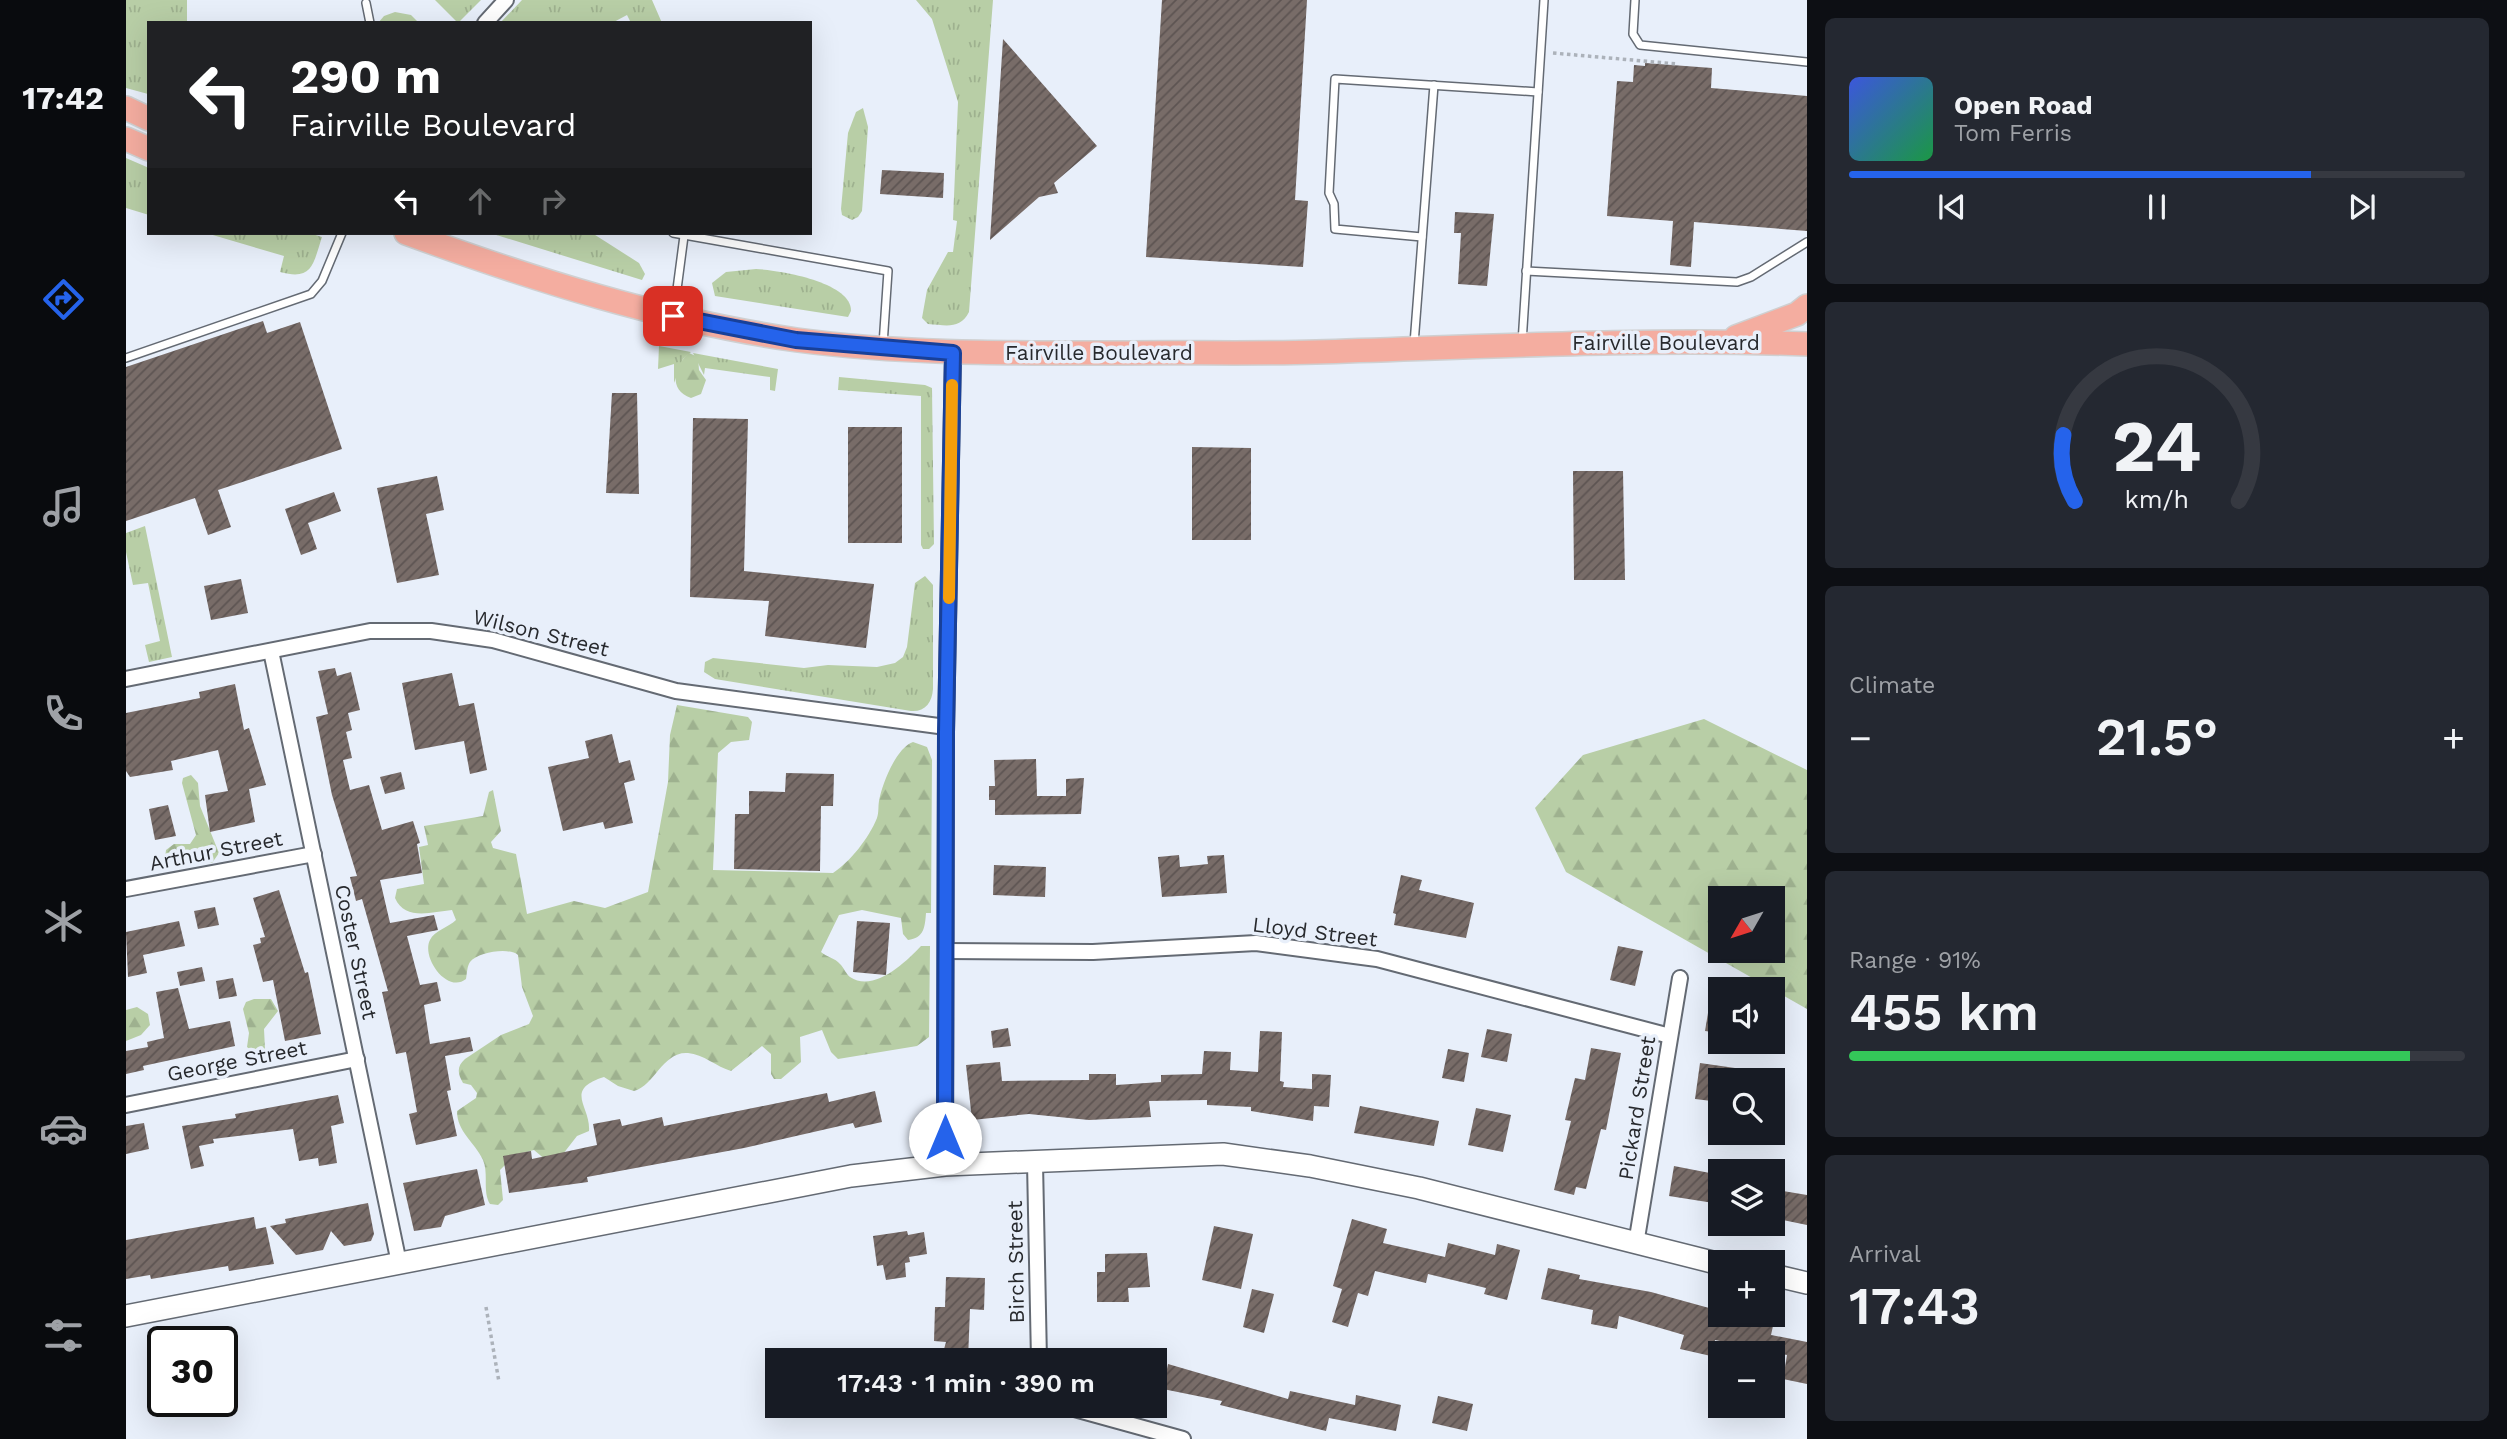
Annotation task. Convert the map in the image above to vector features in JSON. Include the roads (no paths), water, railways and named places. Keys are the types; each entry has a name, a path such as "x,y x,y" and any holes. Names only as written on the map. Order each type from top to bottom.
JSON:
{"main road":[{"path":"126,108 147,118"},
{"path":"126,139 147,148"},
{"name":"Fairville Boulevard","path":"414,235 440,241 556,284 673,316 796,340 883,349 953,353 1312,352 1522,343 1723,341 1807,344"},
{"path":"1723,341 1797,314 1807,306"},
{"path":"126,1316 851,1176 945,1165 1236,1156 1310,1166 1419,1188 1708,1261"},
{"path":"1785,1278 1807,1283"}],"street":[{"path":"487,21 506,0"},
{"path":"945,1165 946,727 953,353"},
{"name":"Wilson Street","path":"126,679 370,631 459,634 493,640 677,691 946,727"},
{"name":"Coster Street","path":"271,650 399,1263"},
{"name":"Arthur Street","path":"126,889 314,854"},
{"name":"Lloyd Street","path":"946,951 1093,951 1256,943 1377,960 1670,1036"},
{"name":"Pickard Street","path":"1636,1244 1680,978"},
{"name":"George Street","path":"126,1105 356,1059"},
{"name":"Birch Street","path":"1035,1163 1039,1348"},
{"path":"1107,1418 1183,1439"}],"lane":[{"path":"1522,343 1544,0"},
{"path":"1635,0 1633,34 1640,45 1807,62"},
{"path":"366,3 370,21"},
{"path":"1422,237 1335,229 1334,204 1329,193 1335,79 1538,92"},
{"path":"1414,348 1434,85"},
{"path":"126,358 311,294 321,281 341,235"},
{"path":"680,235 888,271 883,349"},
{"path":"673,316 684,236"},
{"path":"1527,271 1737,282 1751,277 1807,242"}]}
